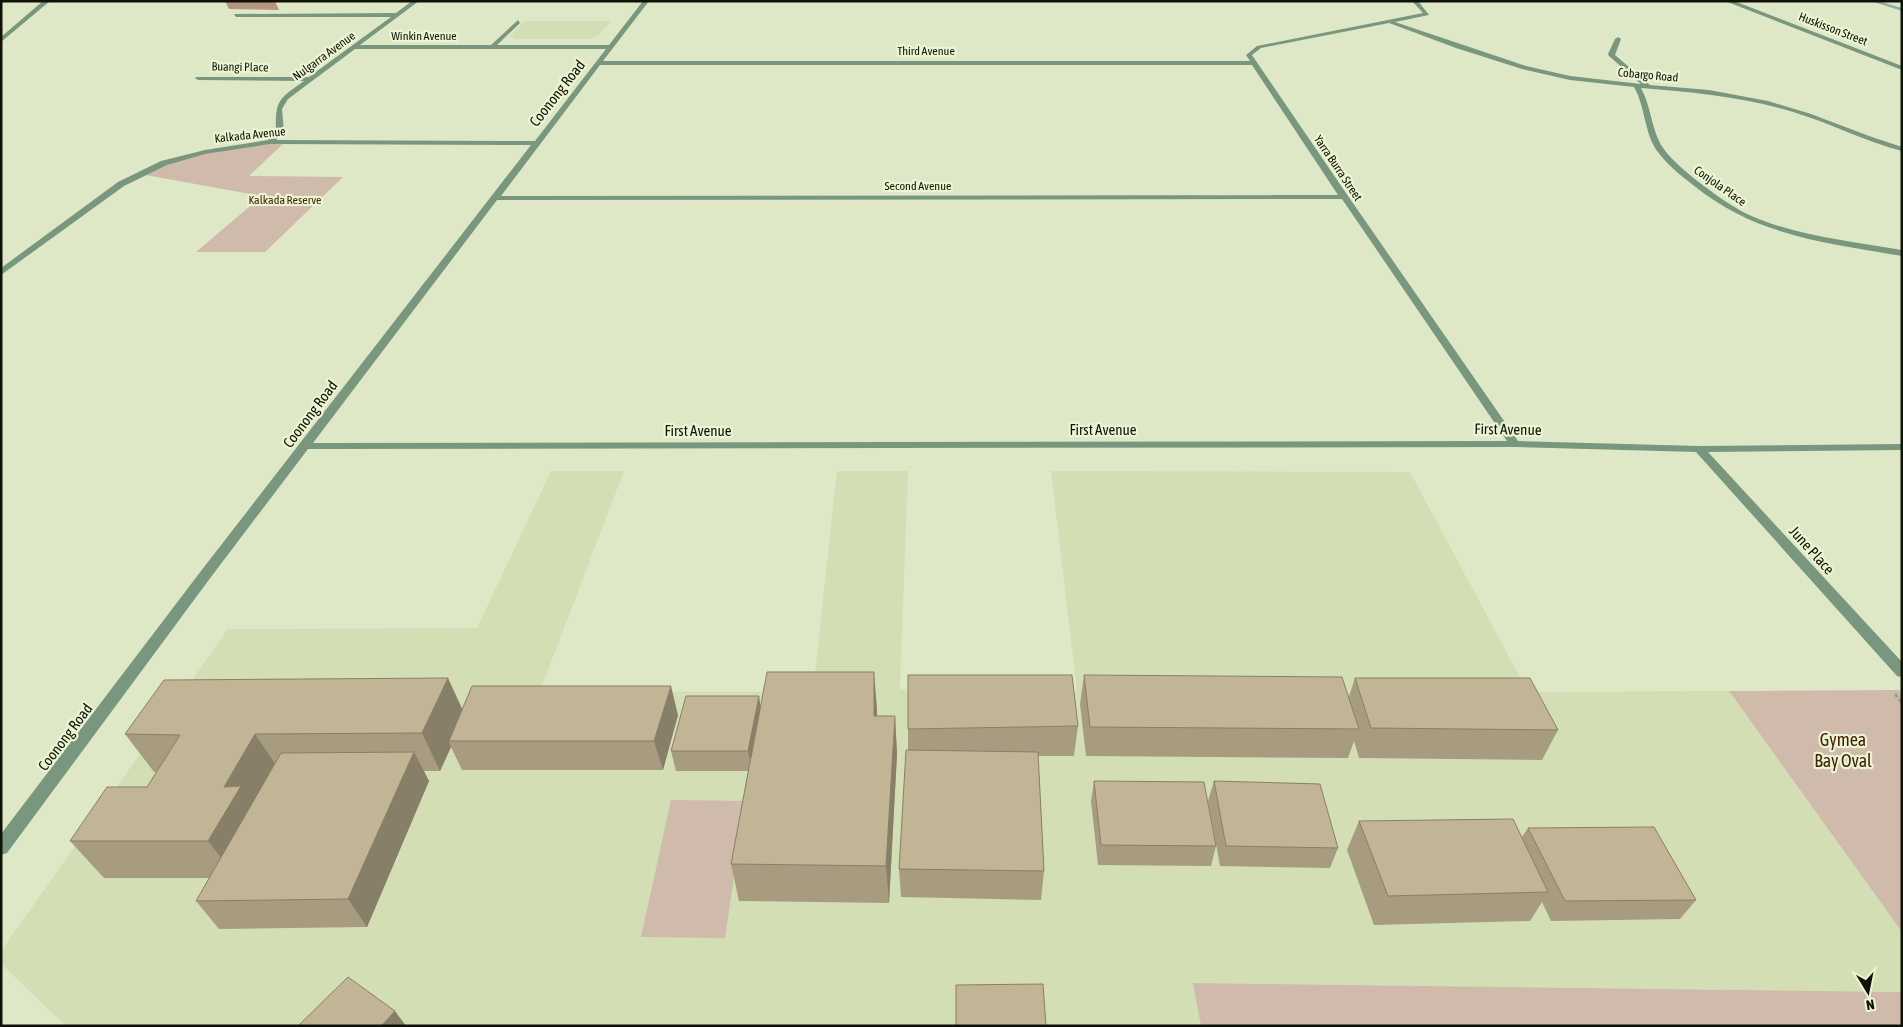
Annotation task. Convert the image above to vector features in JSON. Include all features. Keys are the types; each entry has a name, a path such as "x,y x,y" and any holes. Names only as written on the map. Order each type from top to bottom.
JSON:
{"street":[{"path":"1,40 47,1"},
{"name":"Nulgarra Avenue","path":"270,142 280,132 279,109 282,101 416,1"},
{"name":"Coonong Road","path":"1,848 304,446 646,1"},
{"path":"1253,63 1249,55 1259,47 1392,23 1427,14 1415,1"},
{"name":"Huskisson Street","path":"1728,1 1902,68"},
{"path":"236,15 397,15"},
{"path":"492,47 518,22"},
{"name":"Cobargo Road","path":"1392,23 1519,67 1584,80 1726,95 1785,107 1859,136 1902,149"},
{"path":"1618,39 1611,54 1612,56 1649,87"},
{"name":"Winkin Avenue","path":"356,47 611,47"},
{"name":"Third Avenue","path":"599,63 1253,63"},
{"name":"Yarra Burra Street","path":"1253,63 1515,444"},
{"name":"Buangi Place","path":"198,78 312,79"},
{"name":"Conjola Place","path":"1637,86 1643,97 1652,132 1664,154 1690,179 1728,207 1774,227 1807,236 1902,252"},
{"name":"Kalkada Avenue","path":"1,272 121,184 156,166 205,152 270,142 536,143"},
{"name":"Second Avenue","path":"493,198 1344,197"},
{"name":"First Avenue","path":"304,446 1515,444 1699,449 1902,448"},
{"name":"June Place","path":"1699,449 1902,672"}],"shaded area":[{"path":"225,1 275,1 279,10 229,9"},
{"path":"525,21 611,21 598,36 590,39 515,39 510,36"},
{"path":"551,471 624,471 540,691 813,692 837,471 908,471 900,689 1077,691 1051,471 1410,472 1528,692 1729,691 1902,932 1902,992 1194,983 1201,1026 66,1026 1,964 1,951 228,629 477,628"}],"green space":[{"name":"Kalkada Reserve","path":"285,142 249,176 343,177 265,252 196,252 262,196 140,174 205,152"},
{"name":"Gymea Bay Oval","path":"1898,690 1902,692 1902,932 1729,691"},
{"path":"671,800 745,801 725,938 641,937"},
{"path":"1193,983 1902,992 1902,1026 1201,1026"}],"building":[{"path":"767,672 874,672 874,716 895,716 886,866 731,864"},
{"path":"908,675 1072,675 1078,726 908,729"},
{"path":"1084,675 1342,677 1359,729 1090,727"},
{"path":"448,678 422,733 255,734 224,787 241,786 208,841 70,841 107,787 147,787 180,735 125,734 164,680"},
{"path":"1355,678 1530,678 1558,730 1371,728"},
{"path":"472,686 671,686 654,741 449,741"},
{"path":"686,696 759,696 748,751 671,751"},
{"path":"906,750 1038,752 1044,871 899,869"},
{"path":"414,752 348,899 196,901 281,753"},
{"path":"1094,781 1204,782 1216,846 1101,845"},
{"path":"1214,781 1320,784 1338,848 1226,846"},
{"path":"1513,819 1548,892 1388,896 1359,821"},
{"path":"1654,827 1696,900 1565,901 1528,828"},
{"path":"348,977 395,1011 381,1026 298,1026"},
{"path":"1043,984 1046,1026 956,1026 956,985"}],"waterway":[{"path":"1873,1 1902,10"}]}
